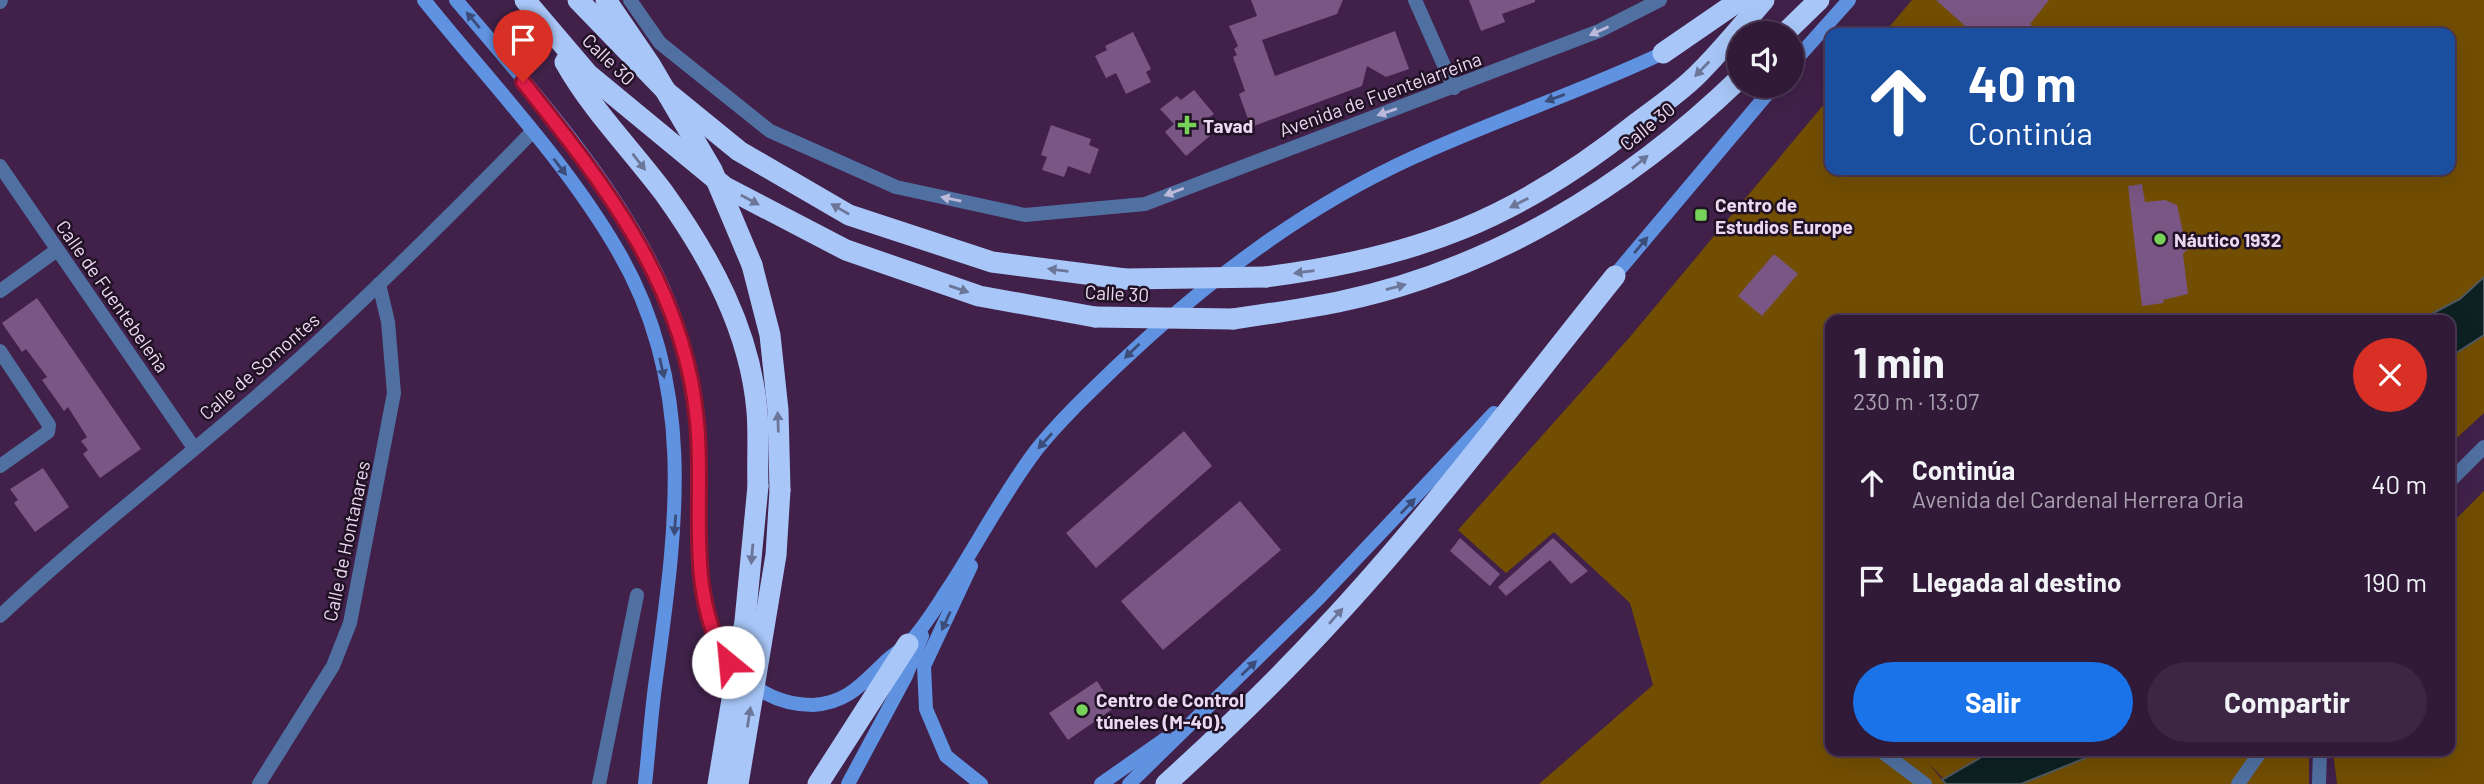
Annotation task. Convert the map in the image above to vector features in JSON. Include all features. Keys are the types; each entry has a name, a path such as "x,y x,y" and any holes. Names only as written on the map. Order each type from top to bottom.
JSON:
{"highway":[{"name":"Calle 30","path":"525,0 544,26 588,74 725,187 846,250 979,296 1095,317 1233,319 1339,302 1405,284 1483,257 1544,228 1606,189 1727,89"},
{"name":"Calle 30","path":"578,0 669,94 739,151 849,215 992,262 1125,279 1266,277 1339,268 1401,253 1468,228 1526,201 1586,164 1699,73 1764,0"},
{"path":"606,0 651,66 712,170 752,265 770,335 778,410 780,490 776,555 738,784"},
{"path":"1663,53 1741,0"},
{"path":"1797,21 1819,0"},
{"path":"544,26 578,85 663,193 711,263 739,329 757,409 758,486 746,621 718,784"},
{"path":"1166,784 1240,717 1326,628 1408,534 1615,276"},
{"path":"818,784 908,643"}],"street":[{"path":"424,0 582,196 618,251 645,311 663,370 676,456 677,489 673,551 645,784"},
{"path":"456,0 610,193 663,288 687,361 697,421 700,561 706,617 722,652 744,679 762,692 787,702 827,704 859,689 908,643 931,615 1037,449 1134,349 1233,264 1302,216 1354,186 1412,158 1552,99 1608,80 1663,53 1722,0"},
{"name":"Avenida de Fuentelarreina","path":"630,0 660,43 770,131 896,187 1025,215 1144,204 1599,31 1660,0"},
{"path":"1415,0 1454,88"},
{"path":"1804,51 1849,0"},
{"path":"1129,784 1207,709 1463,448 1615,276 1764,98"},
{"name":"Calle de Somontes","path":"0,616 56,563 288,369 379,284 532,132"},
{"name":"Calle de Fuentebeleña","path":"0,166 194,447"},
{"path":"0,291 57,250"},
{"name":"Calle de Hontanares","path":"259,784 333,666 350,623 394,393 388,322 379,284"},
{"path":"0,351 49,425 48,432 0,466"},
{"path":"2455,476 2484,447"},
{"path":"981,784 946,756 926,709 924,666 983,536"},
{"path":"599,784 637,595"},
{"path":"848,784 906,676 931,615"},
{"path":"636,784 656,682"},
{"path":"1101,784 1207,709"},
{"path":"1888,756 1920,779"},
{"path":"2238,784 2258,756"},
{"path":"2319,784 2320,756"}],"shaded area":[{"path":"1912,0 2484,0 2484,413 2455,439 2455,315 1825,315 1825,756 2309,756 2309,784 1949,784 1927,762 1946,784 1539,784 1653,685 1630,603 1554,532 1506,573 1458,530 1629,338 1825,103 1825,175 2455,175 2455,28 1888,28"},
{"path":"2484,277 2484,335 2455,354 2455,315 2430,315 2460,299"},
{"path":"2484,491 2484,784 2337,784 2334,756 2455,756 2455,520"},
{"path":"1983,756 2091,756 2021,784 1946,784 1942,780"}],"building":[{"path":"1251,0 1343,0 1337,14 1262,40 1275,76 1395,31 1409,69 1386,77 1367,66 1362,86 1251,127 1239,94 1245,91 1233,57 1237,55 1234,49 1238,46 1229,26 1257,16"},
{"path":"1469,0 1535,2 1502,14 1505,22 1481,31"},
{"path":"1936,0 2049,0 2030,24 2034,28 1962,28 1964,25"},
{"path":"1133,32 1151,69 1146,72 1151,82 1126,94 1116,73 1106,78 1095,56 1107,50 1105,46"},
{"path":"1194,90 1214,114 1208,118 1213,125 1207,130 1211,135 1186,156 1165,132 1174,124 1160,109 1177,96 1181,100"},
{"path":"1051,125 1091,139 1089,145 1099,149 1090,174 1068,166 1064,177 1042,170 1047,157 1041,155"},
{"name":"Náutico 1932","path":"2142,184 2145,202 2165,200 2177,205 2187,250 2183,254 2188,294 2163,300 2164,303 2142,306 2128,186"},
{"path":"1774,254 1798,274 1762,316 1738,296"},
{"path":"37,298 141,449 100,478 83,454 88,450 81,441 87,437 68,407 64,411 42,380 47,377 26,349 22,352 2,323"},
{"path":"1184,431 1212,466 1096,568 1066,533"},
{"path":"43,468 69,507 35,532 14,503 18,500 10,489"},
{"path":"1240,501 1281,550 1163,650 1121,601"},
{"path":"1460,538 1500,574 1490,586 1450,551"},
{"path":"1553,538 1588,571 1571,584 1550,560 1506,596 1498,587"},
{"name":"Centro de Control túneles (M-40).","path":"1097,681 1114,708 1068,740 1049,713"}],"place":[{"name":"Tavad","path":"1187,125"},
{"name":"Centro de Estudios Europe","path":"1701,215"},
{"name":"Náutico 1932","path":"2160,239"},
{"name":"Centro de Control túneles (M-40).","path":"1082,710"}],"route":[{"path":"523,82 586,160 628,221 658,276 680,331 697,421 700,561 706,617 728,662"}]}
